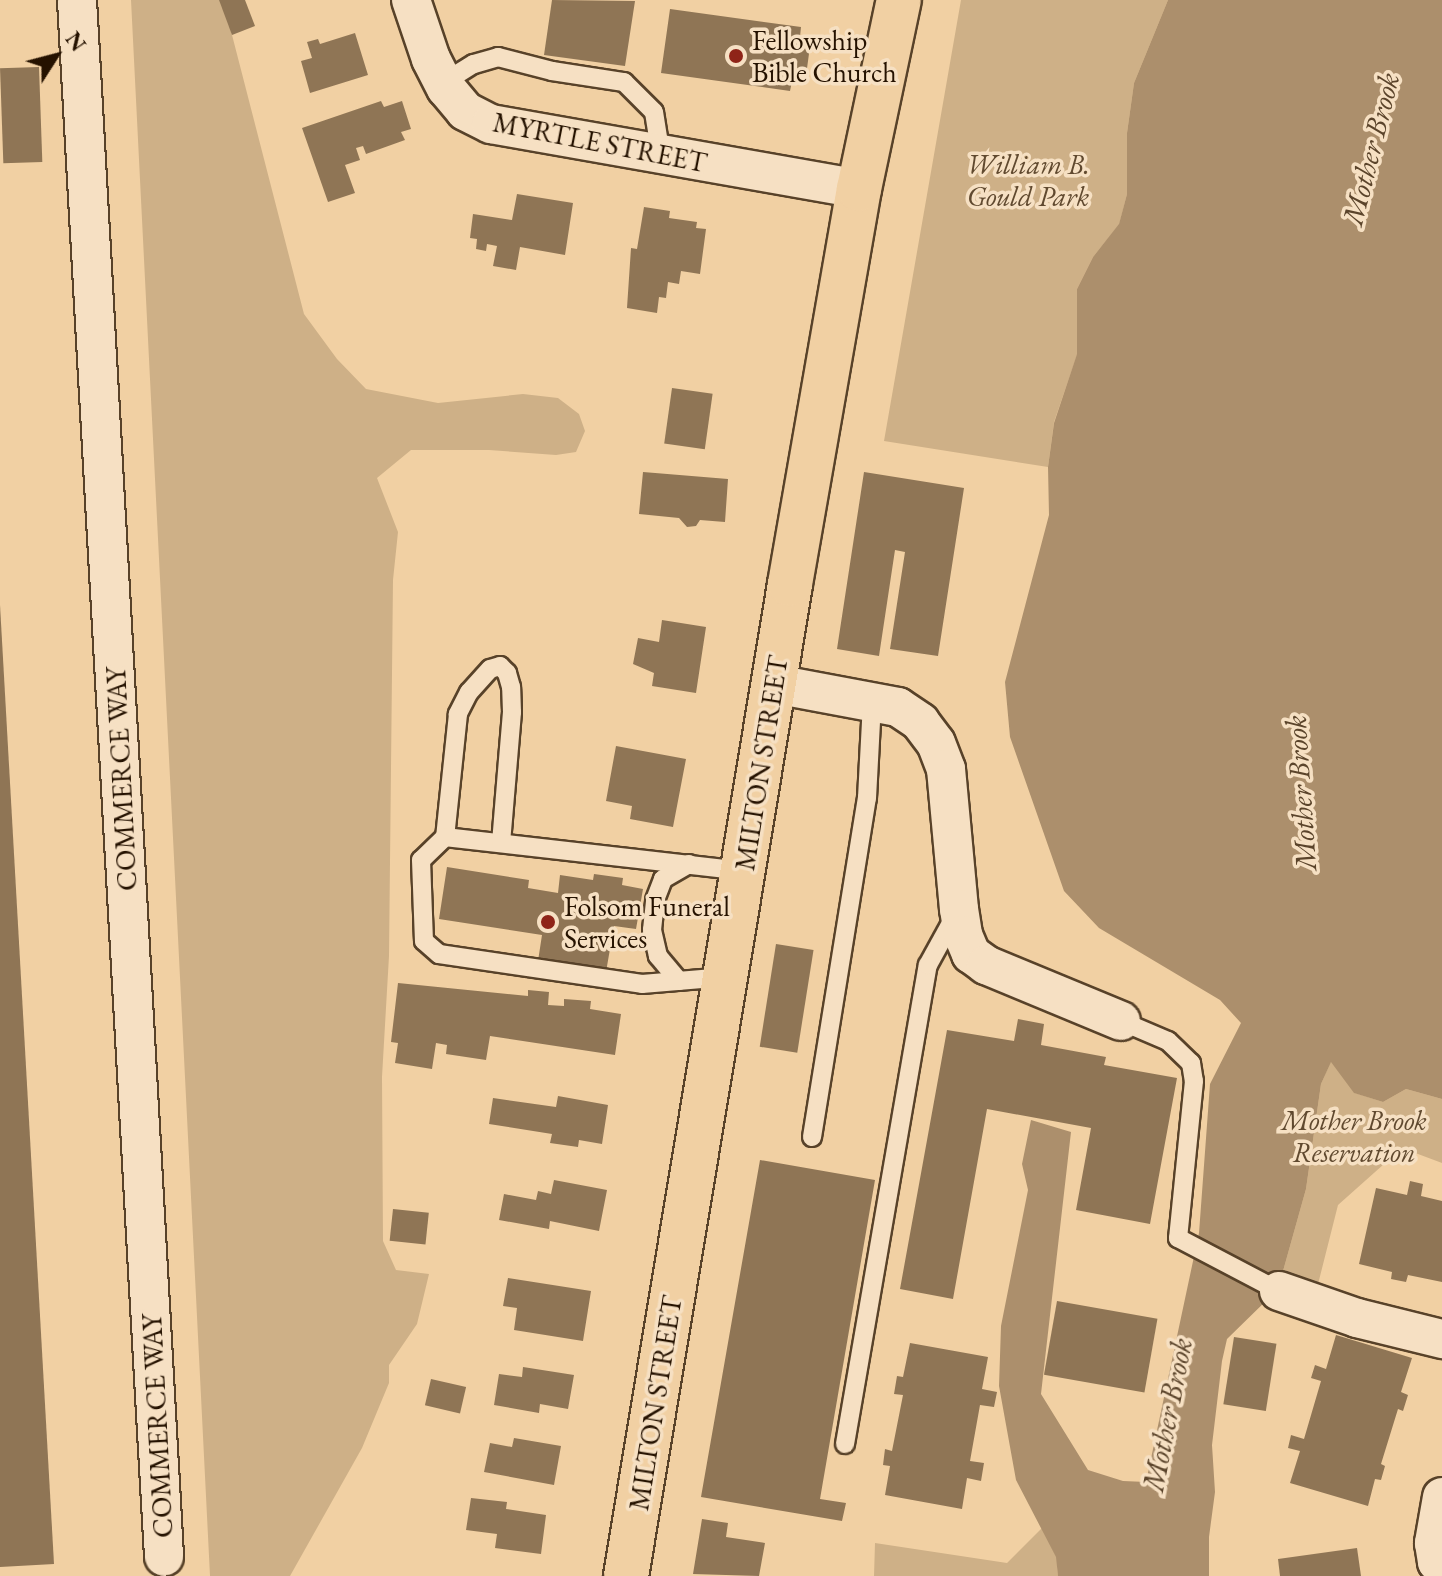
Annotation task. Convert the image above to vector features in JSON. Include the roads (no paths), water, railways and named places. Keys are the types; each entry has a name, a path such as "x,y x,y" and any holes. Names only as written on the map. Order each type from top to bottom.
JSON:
{"main road":[{"name":"MILTON STREET","path":"626,1576 859,189 899,0"}],"street":[{"name":"COMMERCE WAY","path":"77,0 164,1557"},
{"name":"MYRTLE STREET","path":"411,0 443,83 465,111 491,124 859,189"},
{"path":"775,684 898,707 920,722 936,743 946,769 959,909 963,935 971,954 986,965 1121,1021"},
{"path":"1279,1291 1357,1318 1442,1339"},
{"path":"1438,1568 1435,1529 1442,1497"}],"lane":[{"path":"443,83 474,64 498,57 552,71 624,82 654,112 661,156"},
{"path":"501,843 512,712 511,687 507,673 500,666 490,669 469,692 458,714 445,837 421,860 424,941 439,954 642,984 726,977"},
{"path":"812,1137 867,798 872,701"},
{"path":"445,837 744,871"},
{"path":"679,981 658,956 652,930 655,900 663,879 689,864"},
{"path":"845,1444 928,965 959,909"},
{"path":"1121,1021 1168,1041 1191,1063 1194,1081 1178,1238 1279,1291"}],"water":[{"name":"Mother Brook","path":"1168,0 1442,0 1442,1099 1406,1089 1383,1102 1354,1093 1331,1062 1321,1084 1306,1189 1278,1289 1227,1339 1212,1445 1215,1492 1209,1537 1209,1576 1058,1576 1056,1557 1016,1480 999,1386 1001,1326 1028,1190 1022,1164 1031,1120 1071,1132 1041,1394 1088,1470 1123,1481 1146,1482 1199,1233 1210,1084 1241,1023 1220,1000 1099,928 1064,891 1010,737 1005,682 1049,515 1048,467 1054,423 1077,354 1077,289 1093,257 1119,224 1127,194 1127,133 1134,83"}],"place":[{"name":"Fellowship Bible Church","path":"736,56"},
{"name":"Folsom Funeral Services","path":"548,922"}],"park label":[{"name":"William B. Gould Park","path":"1028,180"},
{"name":"Mother Brook Reservation","path":"1354,1136"}]}
